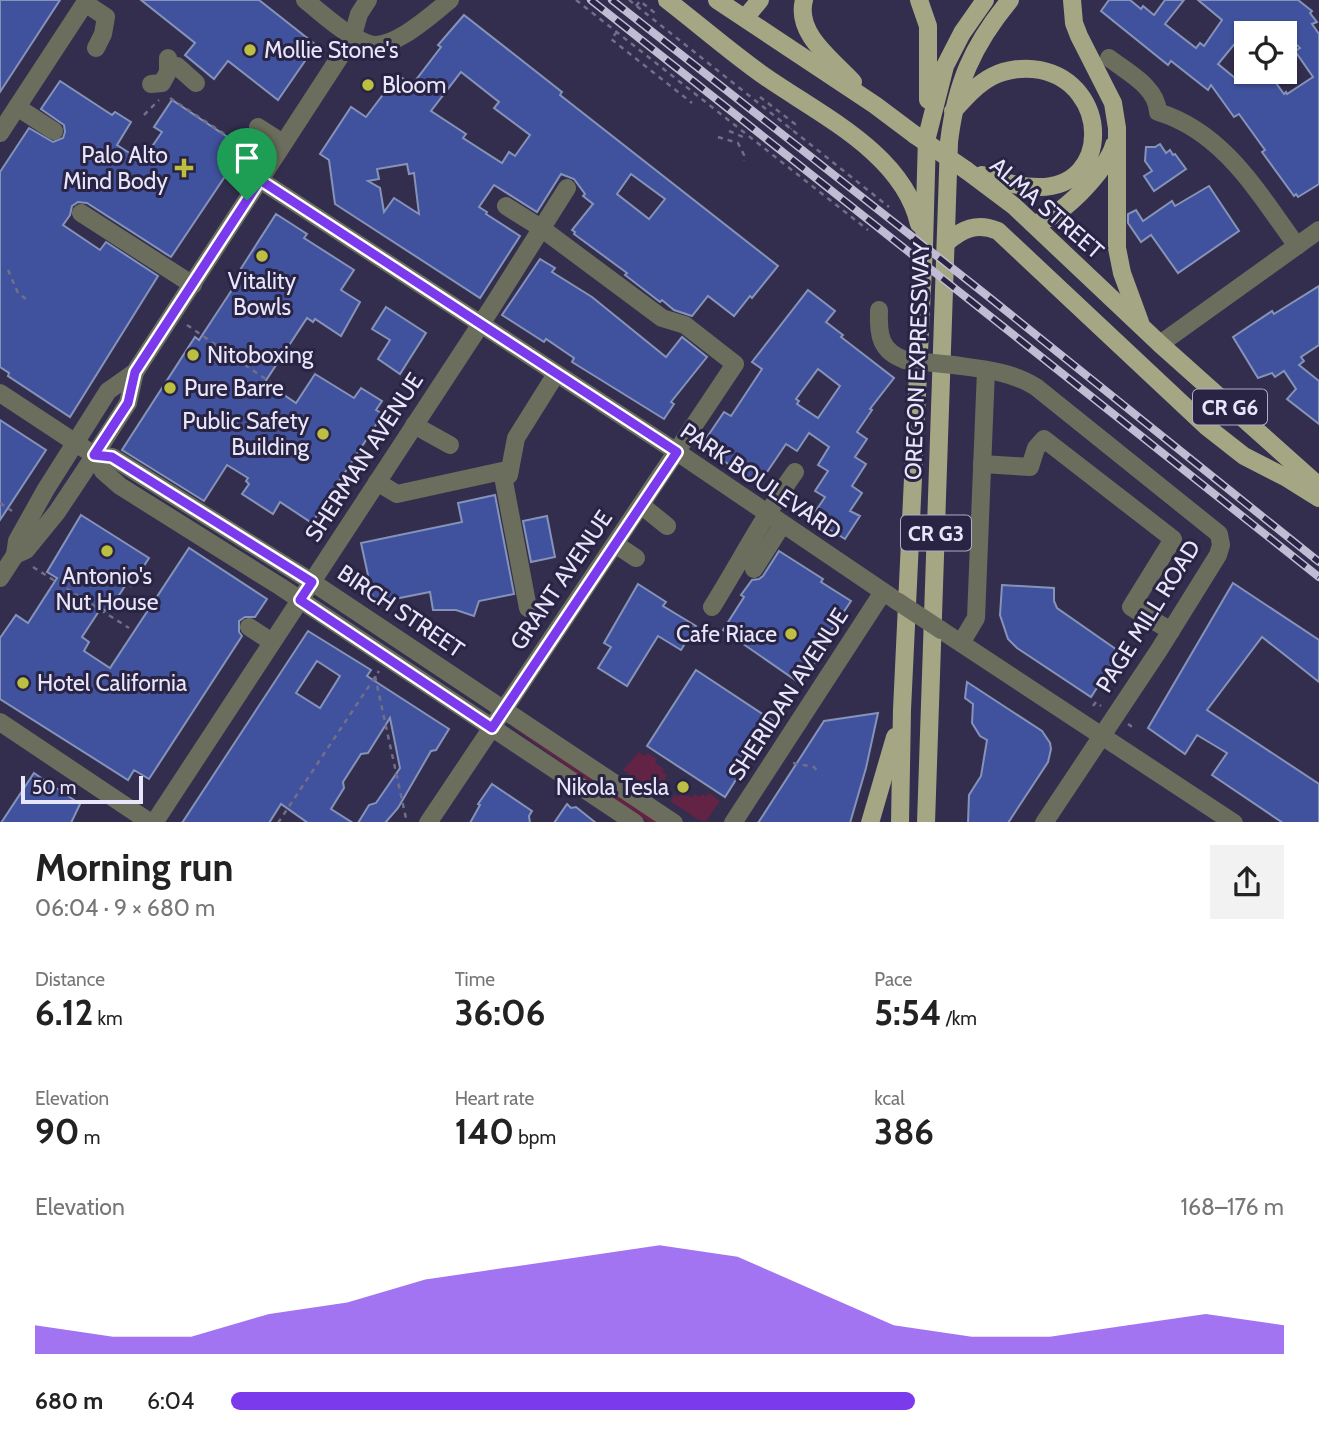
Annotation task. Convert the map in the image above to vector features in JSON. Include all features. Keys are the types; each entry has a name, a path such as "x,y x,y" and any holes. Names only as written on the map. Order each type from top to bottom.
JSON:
{"main road":[{"path":"667,0 737,55 861,142 886,163 911,197 924,246"},
{"name":"ALMA STREET","path":"717,0 921,136 1032,223 1160,344 1319,486"},
{"path":"745,19 760,0"},
{"path":"804,0 803,18 812,39 875,105"},
{"path":"919,0 925,14 929,41 921,136"},
{"name":"OREGON EXPRESSWAY","path":"900,822 902,710 924,246 921,136 945,66 962,33 985,0"},
{"name":"OREGON EXPRESSWAY","path":"928,819 949,142 959,85 978,42 1010,0"},
{"path":"1072,0 1074,23 1114,103 1117,128 1117,247 1122,273 1142,327"},
{"path":"953,111 972,91 995,75 1035,69 1062,78 1074,86 1083,97 1093,121 1094,133 1088,157 1081,168 1060,183 1048,187 1023,187 966,170"},
{"path":"1032,223 1045,221 1068,204 1095,175 1112,154 1117,128"},
{"path":"946,243 970,227 998,231 1207,426 1244,456 1319,498"},
{"path":"870,822 902,710"}],"street":[{"path":"305,0 354,35 372,44 391,42 450,0"},
{"path":"15,555 26,550 57,512 128,403 135,372 354,35 359,14 368,0"},
{"path":"2,126 86,2 106,17 103,34 96,48"},
{"path":"1109,58 1150,90 1158,104 1158,112 1182,120 1193,127 1233,160 1297,246"},
{"path":"158,89 173,62 196,83"},
{"path":"17,107 54,131"},
{"path":"258,127 283,143"},
{"name":"PARK BOULEVARD","path":"260,180 677,452 774,520 1234,822"},
{"name":"SHERMAN AVENUE","path":"152,822 312,582 567,188"},
{"path":"506,206 541,228"},
{"path":"81,214 192,285"},
{"name":"GRANT AVENUE","path":"428,822 735,364 685,325 662,318 541,228"},
{"path":"1160,344 1319,230"},
{"path":"879,310 878,331 887,350 905,360 986,370 976,618 961,643"},
{"name":"PAGE MILL ROAD","path":"986,370 1016,376 1036,387 1219,534 1221,545 1218,555 1171,631 1044,822"},
{"path":"0,578 15,555 17,541 108,391 135,372"},
{"path":"509,475 516,438 556,374"},
{"name":"BIRCH STREET","path":"0,393 94,455 103,471 120,486 300,600 635,822"},
{"path":"414,425 450,445"},
{"path":"982,464 1030,467 1036,448 1044,439 1173,539 1131,607 1171,631"},
{"name":"BIRCH STREET","path":"94,455 112,457 312,582 674,822"},
{"path":"377,482 397,494 502,471 528,608"},
{"path":"754,569 795,472"},
{"path":"641,505 667,526"},
{"path":"712,607 748,550 774,520"},
{"path":"615,544 636,558"},
{"name":"SHERIDAN AVENUE","path":"733,822 890,596"},
{"path":"248,627 272,642"},
{"path":"0,722 152,822"}],"path":[{"path":"576,0 868,230"},
{"path":"629,0 889,207"},
{"path":"617,32 611,39 692,103"},
{"path":"158,89 247,149"},
{"path":"761,97 795,124 791,129"},
{"path":"729,131 743,136 738,143"},
{"path":"718,137 738,143 744,160"},
{"path":"88,153 112,151 118,155"},
{"path":"8,270 18,293 26,299"},
{"path":"181,322 284,391"},
{"path":"0,503 12,511"},
{"path":"31,566 129,628"},
{"path":"278,822 386,659"},
{"path":"375,676 407,822"},
{"path":"1093,706 1096,702 1101,706"},
{"path":"1128,731 1131,726"},
{"path":"792,762 814,767 818,772"}],"shaded area":[{"path":"513,725 658,822 649,822 616,801 512,727"},
{"path":"639,752 645,756 648,753 657,759 655,763 664,769 662,772 667,775 665,779 669,782 660,795 623,770"},
{"path":"709,793 720,801 706,821 699,820 670,801 674,795 692,797 695,794 699,797"}],"building":[{"path":"0,0 60,0 0,92"},
{"name":"Mollie Stone's","path":"141,0 259,0 316,45 278,100 228,61 214,79 185,55 195,43"},
{"path":"1109,0 1130,0 1154,15 1165,0 1184,0 1165,24 1196,48 1200,43 1204,46 1222,20 1198,0 1298,0 1312,11 1310,13 1317,22 1312,24 1319,34 1319,184 1298,197 1296,194 1294,196 1239,114 1234,117 1211,85 1208,90 1171,61 1168,65 1101,11"},
{"path":"464,15 562,92 560,95 778,266 734,316 708,296 692,316 674,310 662,300 660,302 625,275 627,273 574,234 572,230 593,204 583,196 585,194 574,179 561,174 537,212 494,185 479,207 520,236 480,298 335,204 329,160 320,154 351,107 366,117 398,75 412,85 441,47 438,45","holes":["461,72 499,102 494,108 530,135 515,156 509,152 502,163 463,138 466,134 431,111","407,164 409,174 414,173 419,214 394,198 384,212 380,188 368,181 379,179 377,169","631,174 665,199 649,219 617,194"]},
{"path":"60,81 112,115 115,112 131,122 117,145 142,161 162,132 154,127 172,100 244,148 171,257 87,203 78,202 72,206 63,225 100,250 106,242 158,276 70,417 8,376 9,373 0,367 0,172 29,128 53,142 63,138 64,125 41,109"},
{"path":"1160,144 1166,153 1170,150 1175,154 1186,169 1154,191 1144,176 1152,171 1145,161 1146,147"},
{"path":"1209,186 1239,231 1178,273 1151,235 1141,242 1128,223 1128,214 1136,210 1143,221 1172,201 1175,206"},
{"path":"276,214 307,234 304,238 354,270 341,290 360,302 341,336 315,319 313,322 307,318 265,382 296,403 315,374 354,398 361,388 382,401 376,410 383,414 312,523 280,502 273,514 242,494 249,484 246,481 248,478 227,465 204,501 122,450 195,337 199,340 243,273 240,270"},
{"path":"540,259 555,268 552,272 592,297 666,357 682,337 707,357 671,402 674,404 664,419 572,362 574,358 546,339 544,342 502,315"},
{"path":"1319,286 1319,345 1301,357 1304,361 1299,365 1319,381 1319,424 1287,399 1296,389 1284,371 1275,377 1272,373 1258,378 1233,337 1272,311 1274,314"},
{"path":"808,290 835,311 826,322 894,378 870,409 872,410 857,432 867,439 855,457 866,464 852,486 862,493 850,511 860,516 845,539 811,518 825,497 815,491 828,471 818,465 829,447 809,433 797,451 786,444 759,484 701,446 724,412 731,416 762,369 752,362","holes":["818,369 840,386 818,418 797,404 799,401 796,399"]},
{"path":"386,307 426,333 400,374 378,359 390,340 372,329"},
{"path":"0,420 46,450 0,520"},
{"path":"495,495 514,594 479,601 474,616 456,610 433,610 430,592 374,603 361,543 462,522 458,503"},
{"path":"81,515 149,558 131,586 127,583 108,612 101,608 82,637 89,642 84,651 110,668 189,548 267,599 255,617 245,617 239,621 239,632 242,636 149,779 134,770 128,780 0,699 0,638 16,615 28,623 57,578 47,572"},
{"path":"547,516 555,557 531,562 523,521"},
{"path":"779,551 851,601 830,632 834,634 801,684 723,630 744,597 741,595 752,580 763,576"},
{"path":"1233,583 1319,640 1319,682 1262,637 1207,710 1319,784 1319,822 1282,822 1212,775 1227,753 1197,735 1185,754 1148,728"},
{"path":"638,584 666,602 663,606 696,626 681,650 658,636 627,686 598,668 611,647 604,643"},
{"path":"1002,585 1054,588 1057,608 1120,652 1091,697 1017,648 1008,639 1000,615"},
{"path":"308,631 371,670 367,676 449,729 436,750 431,751 398,808 386,822 359,822 369,805 376,803 400,768 390,718 368,753 361,754 343,782 344,788 331,809 351,822 307,822 281,804 270,822 183,822","holes":["317,661 340,676 320,708 296,693"]},
{"path":"696,670 773,721 725,797 647,746"},
{"path":"967,682 1042,731 1050,743 1048,762 1009,822 968,822 969,795 981,776 987,740 980,736 972,723 973,704 965,698"},
{"path":"878,713 850,822 759,822 824,721"},
{"path":"34,773 80,804 71,822 2,822"},
{"path":"492,784 532,811 530,822 471,822 480,805 478,804"},
{"path":"567,804 571,808 576,807 595,822 555,822"}],"railway":[{"path":"591,0 1319,577"},
{"path":"612,0 1319,562"}],"place":[{"name":"Mollie Stone's","path":"250,50"},
{"name":"Bloom","path":"368,85"},
{"name":"Palo Alto Mind Body","path":"184,168"},
{"name":"Vitality Bowls","path":"262,256"},
{"name":"Nitoboxing","path":"193,355"},
{"name":"Pure Barre","path":"170,388"},
{"name":"Public Safety Building","path":"323,434"},
{"name":"Antonio's Nut House","path":"107,551"},
{"name":"Cafe Riace","path":"791,634"},
{"name":"Hotel California","path":"23,683"},
{"name":"Nikola Tesla","path":"683,787"}],"route":[{"path":"260,180 677,452 492,728 300,600 312,582 112,457 94,455 128,403 135,372 247,200 260,180"}]}
